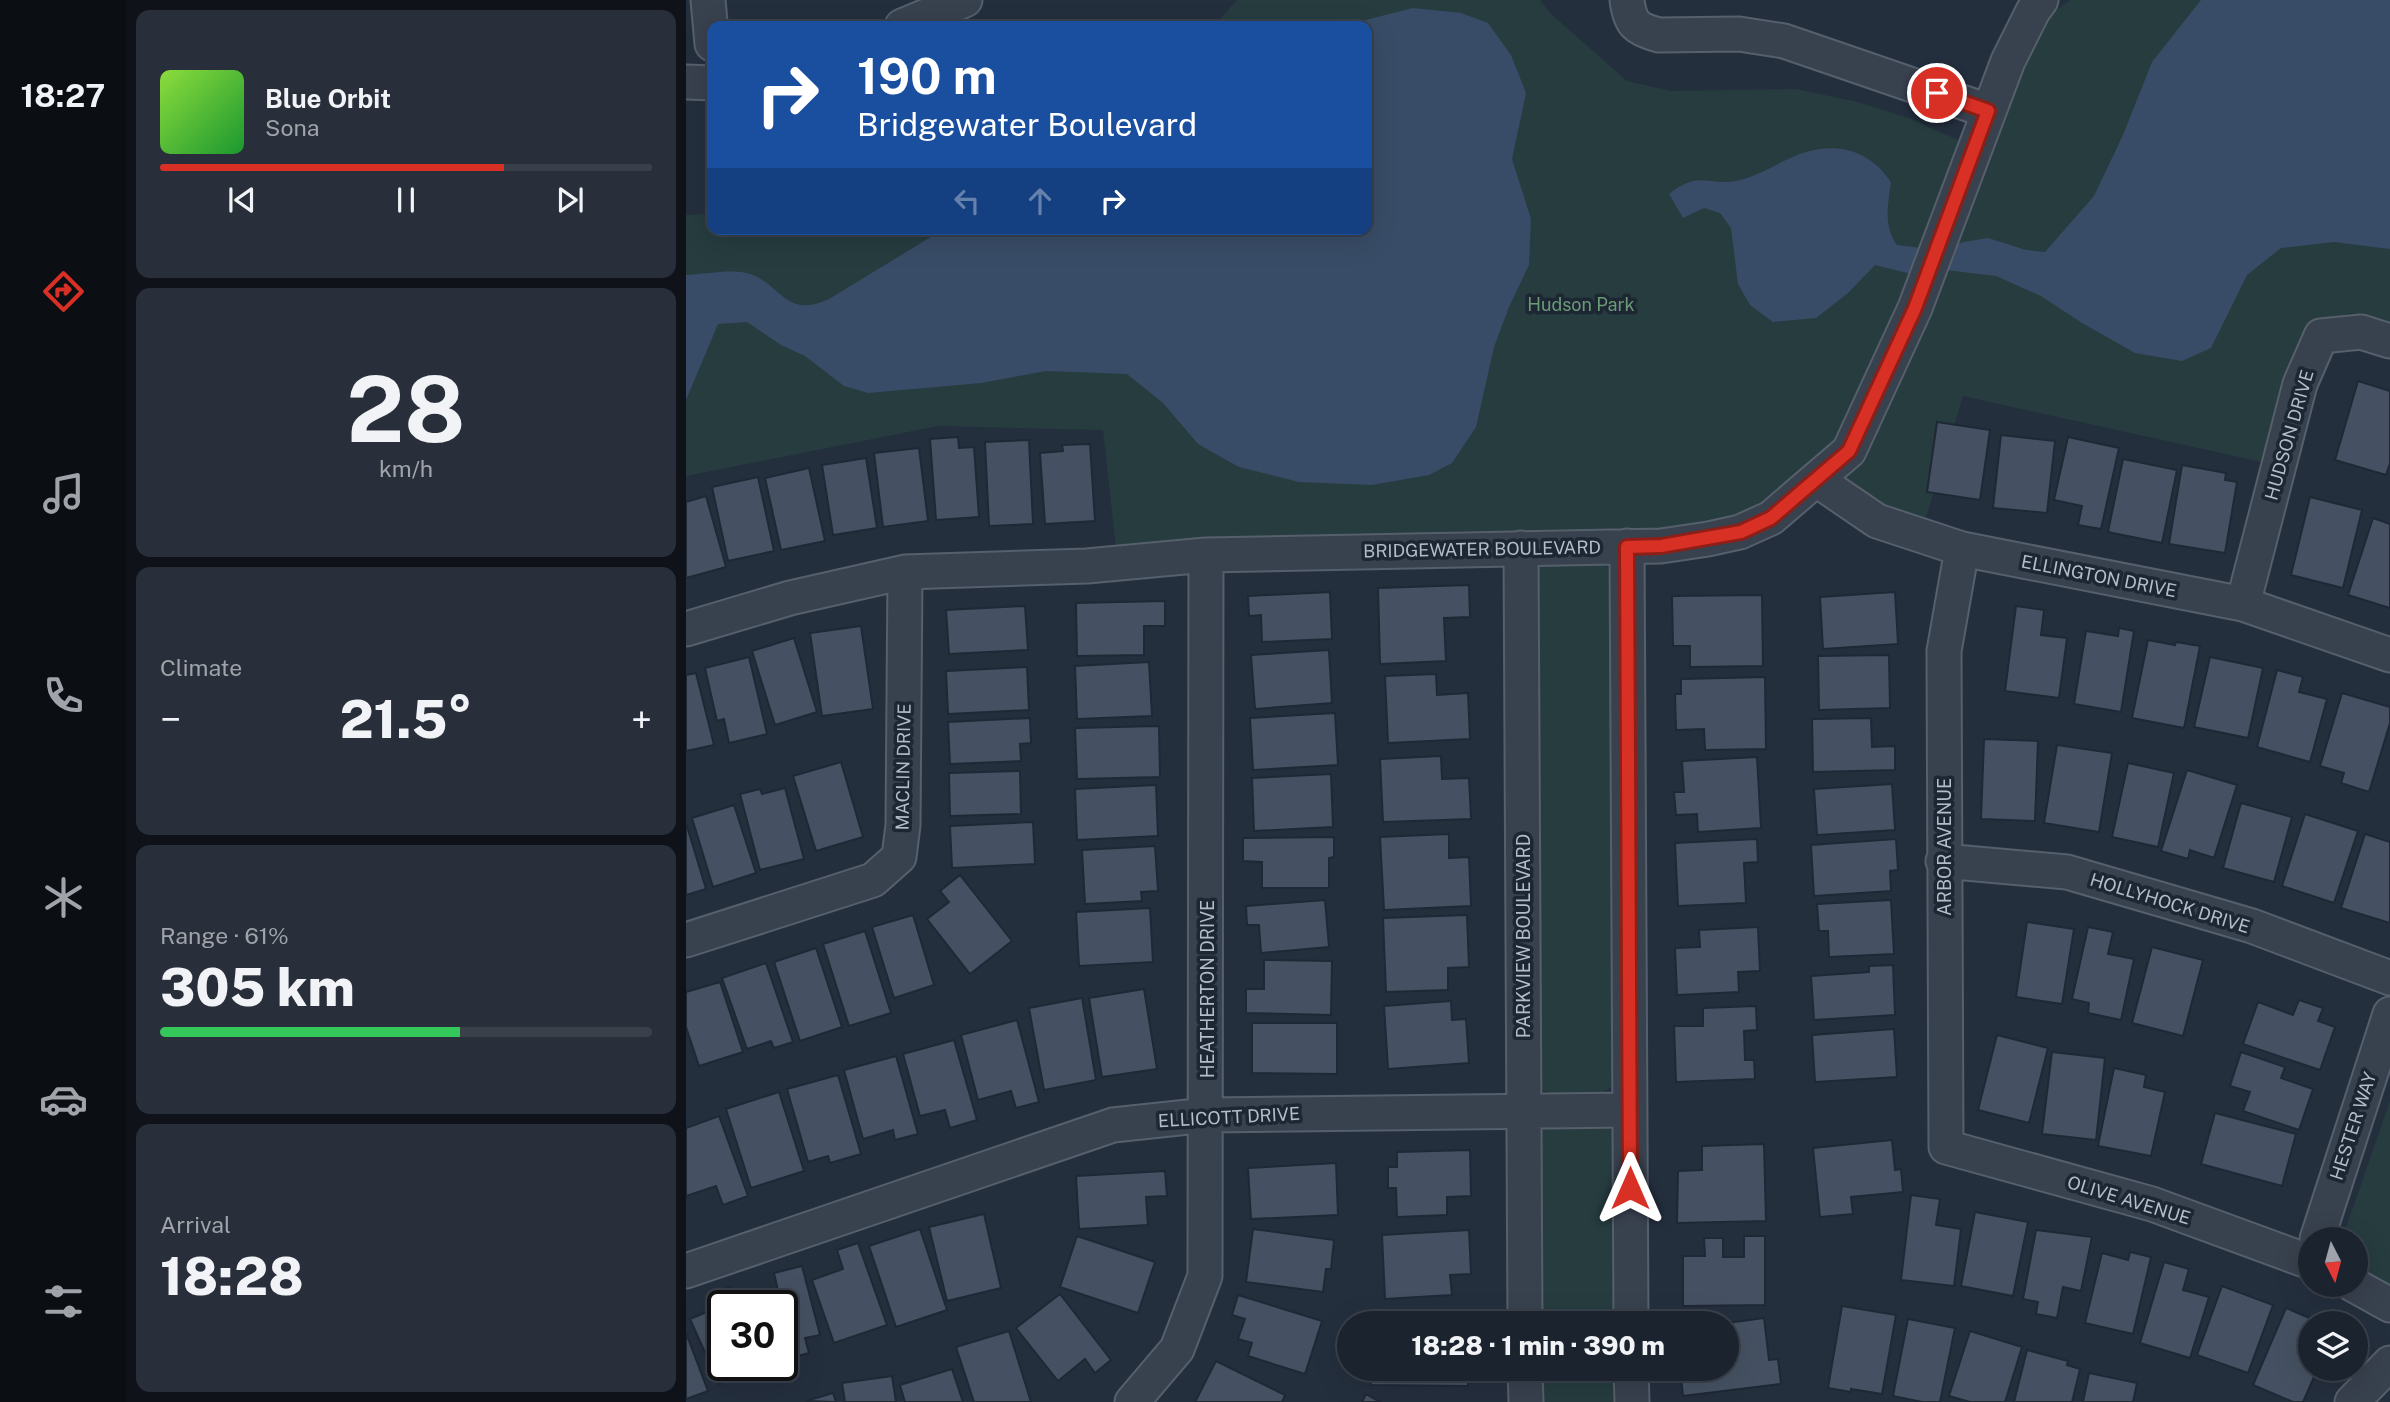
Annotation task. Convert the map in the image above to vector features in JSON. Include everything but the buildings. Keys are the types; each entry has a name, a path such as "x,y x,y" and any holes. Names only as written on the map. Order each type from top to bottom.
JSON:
{"street":[{"path":"708,0 710,21"},
{"path":"914,21 965,0"},
{"name":"BRIDGEWATER BOULEVARD","path":"686,629 790,598 905,572 1087,566 1206,555 1661,546 1741,532 1771,518 1849,451 1915,308 2008,61 2041,0"},
{"path":"1632,14 1659,34 1739,34 1784,41 1988,111"},
{"path":"686,82 707,83"},
{"name":"HUDSON DRIVE","path":"2243,604 2300,384 2321,336 2361,332 2390,341"},
{"name":"ELLINGTON DRIVE","path":"1817,480 1877,520 1962,549 2243,604 2390,655"},
{"path":"1627,547 1631,1311"},
{"name":"PARKVIEW BOULEVARD","path":"1521,548 1525,1311"},
{"name":"ARBOR AVENUE","path":"1946,1147 1944,651 1962,549"},
{"name":"HEATHERTON DRIVE","path":"1132,1402 1177,1349 1205,1276 1206,555"},
{"name":"MACLIN DRIVE","path":"686,940 873,880 899,857 903,825 905,572"},
{"name":"HOLLYHOCK DRIVE","path":"1943,861 2067,872 2252,926 2390,978"},
{"name":"HESTER WAY","path":"2321,1227 2390,1014"},
{"name":"ELLICOTT DRIVE","path":"686,1271 1113,1125 1207,1115 1629,1110"},
{"name":"OLIVE AVENUE","path":"1946,1147 2152,1205 2298,1257"},
{"path":"2368,1293 2390,1305"},
{"path":"2352,1402 2390,1363"},
{"path":"1525,1381 1526,1402"},
{"path":"1631,1381 1632,1402"}],"green space":[{"name":"Hudson Park","path":"1237,0 1540,0 1551,14 1627,81 1671,91 1796,89 1858,102 1911,119 1989,154 2019,77 2052,13 2070,0 2390,0 2390,325 2350,313 2314,328 2275,465 1963,396 1924,524 1860,497 1827,471 1755,512 1667,531 1462,531 1116,548 1103,430 938,426 686,476 686,215 707,214 707,235 1372,235 1372,21 1218,21"},
{"path":"1556,564 1599,564 1611,568 1619,1074 1610,1088 1585,1095 1538,1089 1530,582 1539,567"},
{"path":"2390,1101 2390,1285 2368,1275 2368,1227 2346,1227"},
{"path":"1552,1125 1601,1126 1613,1130 1617,1311 1532,1311 1533,1138 1541,1129"},
{"path":"1532,1381 1616,1381 1616,1402 1532,1402"}],"water":[{"path":"2201,0 2390,0 2390,249 2334,242 2281,248 2247,275 2211,348 2182,361 2135,353 2041,296 1996,276 1946,270 1907,273 1875,265 1848,293 1816,318 1773,322 1750,305 1738,284 1731,228 1720,213 1704,208 1683,218 1669,194 1696,181 1726,182 1743,179 1815,150 1844,149 1870,160 1891,182 1888,223 1897,245 1937,250 1988,238 2026,250 2045,252 2094,196 2123,135 2152,62"},
{"path":"1413,8 1461,13 1488,23 1511,55 1526,93 1512,159 1531,219 1529,265 1494,347 1476,427 1452,463 1429,475 1372,485 1299,482 1239,467 1198,444 1163,403 1127,374 1046,371 981,383 868,393 844,386 805,356 781,345 747,322 718,324 686,400 686,275 741,272 755,276 791,302 801,305 829,299 934,235 1372,235 1372,21 1362,21"}],"route":[{"path":"1630,1188 1627,547 1661,546 1741,532 1771,518 1849,451 1915,308 1988,111 1937,93"}]}
